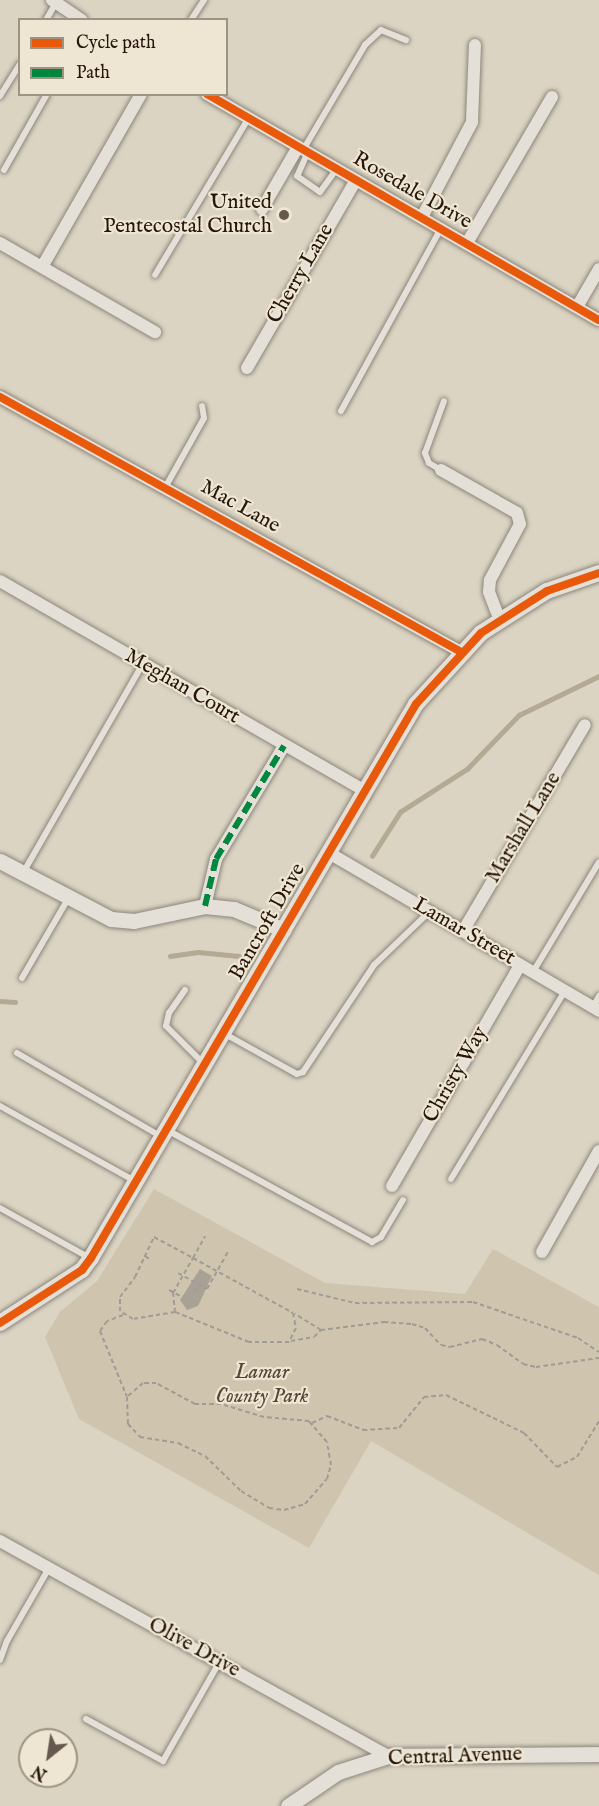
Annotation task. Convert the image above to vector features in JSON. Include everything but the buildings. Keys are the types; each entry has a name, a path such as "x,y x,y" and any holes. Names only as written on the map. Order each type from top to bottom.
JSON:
{"main road":[{"name":"Bancroft Drive","path":"3,1318 82,1270 91,1258 416,704 461,651 500,620 547,591 599,573"}],"street":[{"path":"54,1 79,18"},
{"path":"422,217 472,122 475,45"},
{"path":"42,267 140,96"},
{"name":"Rosedale Drive","path":"210,96 599,320"},
{"path":"467,243 552,97"},
{"path":"262,209 303,150"},
{"name":"Cherry Lane","path":"247,368 356,180"},
{"path":"0,243 155,332"},
{"path":"577,307 599,269"},
{"name":"Mac Lane","path":"0,397 166,486 461,651"},
{"path":"441,470 517,513 520,524 490,580 489,592 500,620"},
{"name":"Meghan Court","path":"0,581 142,666 364,791"},
{"name":"Marshall Lane","path":"463,931 585,725"},
{"path":"205,906 216,859 284,746"},
{"name":"Lamar Street","path":"329,853 565,991 597,1005"},
{"path":"0,861 68,899 111,919 134,921 205,906 234,909 284,930"},
{"name":"Christy Way","path":"392,1186 520,964"},
{"path":"542,1252 599,1151"},
{"name":"Olive Drive","path":"0,1541 388,1756"},
{"name":"Central Avenue","path":"288,1806 338,1772 388,1756 599,1754"}],"lane":[{"path":"192,18 204,0"},
{"path":"47,18 54,1"},
{"path":"337,169 320,192 297,176 303,150 365,45 381,30 406,40"},
{"path":"0,96 18,67"},
{"path":"4,170 46,96"},
{"path":"155,275 248,118"},
{"path":"341,411 441,228"},
{"path":"441,470 429,463 424,453 444,401"},
{"path":"166,486 204,418 202,405"},
{"path":"22,874 142,666"},
{"path":"533,972 599,862"},
{"path":"22,978 68,899"},
{"path":"223,1033 297,1074 303,1072 374,965 429,911"},
{"path":"185,990 169,1013 166,1026 204,1065"},
{"path":"451,1179 565,991"},
{"path":"17,1053 163,1133 372,1242 381,1237 403,1200"},
{"path":"0,1106 135,1181"},
{"path":"0,1208 91,1258"},
{"path":"0,1660 7,1641 49,1568"},
{"path":"86,1719 163,1761 219,1662"}],"path":[{"path":"175,1312 173,1292 205,1236"},
{"path":"123,1315 118,1307 120,1297 154,1237 321,1330 384,1322 412,1324 425,1328 441,1345 457,1346 482,1339 497,1345 523,1364 536,1367 599,1358"},
{"path":"178,1273 207,1289 229,1250"},
{"path":"145,1256 151,1260"},
{"path":"195,1292 199,1285"},
{"path":"297,1289 355,1303 473,1302 578,1338 599,1352"},
{"path":"169,1290 182,1297"},
{"path":"127,1397 143,1383 156,1383 195,1404 221,1404 264,1417 303,1419 312,1423 328,1448 331,1465 327,1479 306,1504 276,1510 254,1501 205,1456 178,1443 140,1437 129,1424 127,1397 100,1330 107,1321 123,1315 143,1320 175,1312 249,1342 289,1342 314,1337 321,1330"},
{"path":"289,1342 296,1328 292,1313"},
{"path":"312,1423 327,1416 363,1430 390,1430 407,1423 424,1397 447,1395 524,1433 557,1467 577,1457 599,1421"}],"green space":[{"name":"Lamar County Park","path":"154,1189 325,1283 465,1294 493,1249 599,1307 599,1575 371,1441 309,1548 79,1419 45,1337 60,1312 97,1281"}],"waterway":[{"path":"372,856 400,812 467,769 519,715 599,676"},
{"path":"170,956 198,952 239,956"},
{"path":"0,1001 15,1002"}],"marked path":[{"path":"205,906 216,859 284,746"}],"cycle path":[{"path":"210,96 599,320"},
{"path":"0,397 461,652"},
{"path":"0,1323 82,1270 91,1258 416,704 481,633 547,591 599,573"}],"place":[{"name":"United Pentecostal Church","path":"284,215"}]}
